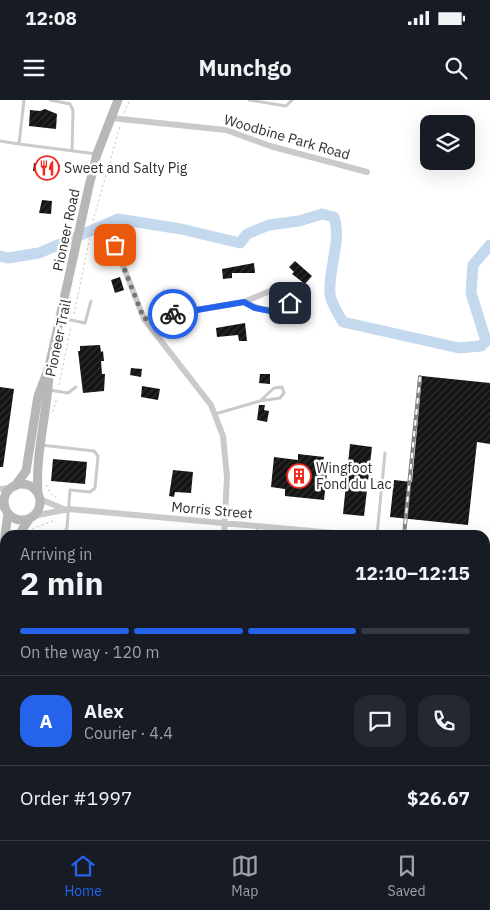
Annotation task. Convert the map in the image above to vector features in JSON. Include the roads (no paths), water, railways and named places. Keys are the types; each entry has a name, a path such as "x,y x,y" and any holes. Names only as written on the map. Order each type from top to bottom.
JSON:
{"main road":[{"name":"Pioneer Road","path":"39,497 37,462 49,390 49,367 61,318 80,221 97,154 118,100"},
{"name":"Pioneer Road","path":"13,487 26,471 32,425 49,390"},
{"path":"5,530 4,501 13,487 31,486 39,497 39,507 22,530"},
{"path":"5,510 17,519 31,517"}],"street":[{"name":"Woodbine Park Road","path":"111,118 228,130 270,146 366,172"},
{"path":"115,245 144,319 211,404 223,436 227,477 224,530"},
{"path":"144,319 244,302 279,287 290,293 290,303 282,309 270,311 255,308 244,302"},
{"path":"0,488 13,487"},
{"name":"Morris Street","path":"39,497 68,510 302,530"},
{"name":"Morris Street","path":"31,517 68,510"}],"lane":[{"path":"19,144 24,100"},
{"path":"50,100 70,104 73,110 72,151"},
{"path":"249,100 286,106 292,100"},
{"path":"0,141 97,154"},
{"path":"61,318 85,323 91,301"},
{"path":"49,390 68,393 76,387"},
{"path":"214,414 260,401 280,398 284,393 282,387 274,388 260,401"},
{"path":"40,445 94,451 98,456 95,488 90,492 70,490 66,530"},
{"path":"377,530 385,453"}],"waterway":[{"path":"0,256 8,258 39,253 118,219 181,229 240,243 247,234 269,225 299,221 322,214 334,217 336,226 336,245 330,294 333,305 343,322 459,348 481,346 486,341 471,293 473,265 490,245"}],"railway":[{"path":"405,530 420,377"}],"place":[{"name":"Sweet and Salty Pig","path":"47,168"},
{"name":"Wingfoot Fond du Lac","path":"299,476"}]}
